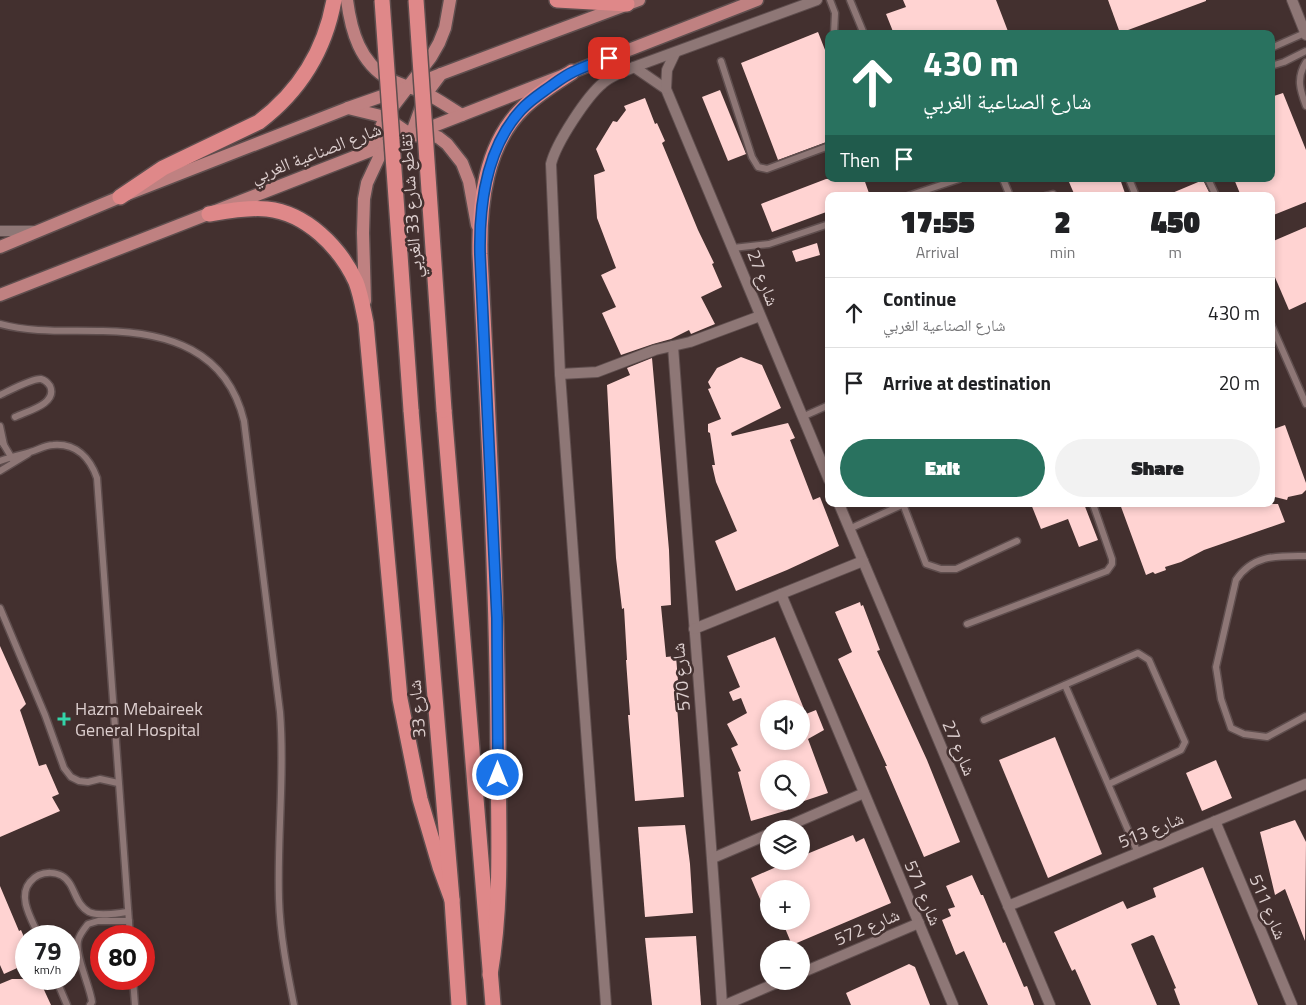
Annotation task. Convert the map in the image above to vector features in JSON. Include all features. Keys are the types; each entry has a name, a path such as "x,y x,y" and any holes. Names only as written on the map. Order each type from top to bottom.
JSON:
{"highway":[{"path":"120,197 163,168 259,122 272,112 295,89 313,62 327,32 334,0"},
{"name":"تقاطع شارع 33 الغربي","path":"382,0 411,410"},
{"name":"تقاطع شارع 33 الغربي","path":"416,0 444,410 490,975"},
{"path":"557,0 633,2"},
{"path":"493,1005 490,975 499,888 497,636 479,234 483,196 490,165 504,132 517,114 533,98 572,72"},
{"path":"209,214 266,208 284,212 309,226 331,245 348,268 360,294 366,323 400,699 420,799 452,900"},
{"name":"شارع 33","path":"411,410 459,1005"}],"main road":[{"path":"347,0 354,35 364,54 379,71 388,78 426,94 462,115"},
{"path":"372,150 385,117 431,57 439,43 445,28 450,0"},
{"name":"شارع الصناعية الغربي","path":"0,296 757,0"},
{"name":"شارع الصناعية الغربي","path":"0,252 6,244 120,197 348,108 633,2"},
{"path":"366,323 362,232 364,199 368,183 381,153 411,135 426,94 441,74"},
{"path":"348,108 385,117 411,135 438,137 456,155 468,180 479,234"}],"street":[{"path":"606,1005 560,374 550,171 553,156 560,140 598,87 609,78 634,67 817,0"},
{"path":"1292,0 1306,34"},
{"path":"634,67 666,89 668,70 675,53"},
{"name":"شارع 27","path":"666,89 825,471"},
{"path":"0,231 38,231"},
{"path":"560,374 597,372 655,350 690,342 760,316"},
{"name":"شارع 570","path":"673,346 724,1005"},
{"name":"شارع 27","path":"840,507 1050,1005"},
{"path":"694,629 863,561"},
{"name":"شارع 571","path":"781,594 953,1005"},
{"name":"شارع 513","path":"1008,906 1306,784"},
{"path":"802,820 864,793"},
{"name":"شارع 511","path":"1215,821 1292,1005"},
{"path":"713,858 760,838"},
{"name":"شارع 572","path":"810,969 919,923"},
{"path":"724,1005 760,990"}],"lane":[{"path":"830,0 835,13 834,30"},
{"path":"850,0 862,30"},
{"path":"1275,46 1306,34"},
{"path":"1275,65 1306,51"},
{"path":"721,62 752,157 758,167 768,169 825,148"},
{"path":"1306,62 1299,77 1299,86 1306,106"},
{"path":"920,192 950,182"},
{"path":"733,248 757,246 825,225"},
{"path":"0,324 36,330 143,334 175,343 206,359 220,371 232,386 240,402 244,421 280,720 282,759 279,899 283,953 294,1005"},
{"path":"1275,333 1306,404"},
{"path":"0,395 32,381 40,379 47,382 51,389 50,397 46,403 15,417"},
{"path":"802,417 825,407"},
{"path":"0,426 2,442 13,460"},
{"path":"0,470 13,460 31,452 52,445 64,445 75,449 85,456 97,478 129,925"},
{"path":"0,461 13,460"},
{"path":"849,529 897,507"},
{"path":"904,507 926,564 941,569 956,569 1017,541"},
{"path":"967,624 1106,571 1112,564 1112,559 1094,507"},
{"path":"1306,556 1266,558 1250,564 1242,571 1236,580 1216,668 1221,700 1231,728 1244,734 1267,736 1306,716"},
{"path":"0,608 45,716 64,768 72,777 79,780 88,782 100,779 118,782"},
{"path":"984,720 1138,653 1149,660 1184,742 1181,750 1176,753 1109,784"},
{"path":"1065,685 1138,853"},
{"path":"34,925 24,900 26,888 37,876 51,872 70,882 81,906 88,912 103,914 128,912"},
{"path":"90,1005 92,1002 90,991 80,956 78,940 88,924 98,921 128,921"},
{"path":"60,990 66,1005"},
{"path":"134,990 135,1005"}],"building":[{"path":"903,0 996,0 1007,30 892,30 886,14 906,7"},
{"path":"1108,0 1206,0 1128,30 1119,30"},
{"path":"818,32 825,50 825,142 778,160 741,63"},
{"path":"720,90 746,154 728,161 702,97"},
{"path":"1283,93 1306,150 1306,202 1275,214 1275,192 1239,192 1235,182 1275,182 1275,96"},
{"path":"645,98 655,124 657,123 665,141 662,143 698,230 714,263 712,264 722,287 701,297 715,324 691,334 689,330 671,339 621,355 602,313 616,307 601,275 616,268 597,218 594,175 605,171 596,149 613,121 617,122 626,110 624,106"},
{"path":"825,179 825,182 865,182 869,192 825,192 825,212 772,232 761,204"},
{"path":"1069,182 1121,182 1125,192 1073,192"},
{"path":"1198,182 1204,182 1209,192 1174,192"},
{"path":"1306,227 1306,302 1289,310 1275,277 1275,240"},
{"path":"817,243 820,255 796,262 792,251"},
{"path":"741,357 762,365 781,408 731,433 732,436 788,423 795,438 790,440 813,500 820,497 839,546 736,591 715,541 737,531 716,482 712,465 715,465 708,424 721,419 708,389 711,388 708,382 717,368"},
{"path":"652,358 669,550 671,605 661,606 666,657 676,656 680,706 677,706 684,797 635,801 628,715 630,715 624,608 622,609 616,558 607,385 630,375 627,368"},
{"path":"1285,425 1306,483 1306,490 1302,494 1288,497 1287,500 1275,497 1275,429"},
{"path":"1275,504 1278,504 1285,522 1204,550 1181,562 1165,567 1166,570 1146,575 1121,507 1275,507"},
{"path":"1032,507 1085,507 1098,540 1079,547 1068,519 1041,529"},
{"path":"860,602 861,606 863,605 880,650 877,651 927,760 960,842 924,857 885,766 887,766 838,659 852,652 835,612"},
{"path":"775,637 800,700 760,700 760,750 810,750 810,744 828,793 810,799 810,760 760,760 760,810 788,810 751,821 738,772 741,771 731,748 738,745 727,724 747,713 741,698 733,701 729,692 740,687 727,656"},
{"path":"0,646 26,704 20,710 39,766 46,764 59,794 52,797 60,811 0,837"},
{"path":"816,710 824,730 810,738 810,712"},
{"path":"1055,737 1102,854 1048,878 999,760"},
{"path":"1216,760 1232,798 1202,811 1186,773"},
{"path":"1295,820 1306,842 1305,941 1285,889 1275,895 1260,832"},
{"path":"685,825 693,913 645,917 638,827"},
{"path":"853,835 856,842 864,838 891,903 804,940 790,940 786,930 810,930 810,880 760,880 760,899 751,878 769,870 810,870 810,853"},
{"path":"1203,867 1258,1005 1180,1005 1174,989 1176,988 1152,935 1131,944 1157,1005 1091,1005 1075,969 1072,971 1054,932 1123,901 1127,909 1156,897 1153,888"},
{"path":"972,875 981,895 983,895 1003,943 1005,942 1024,987 1027,986 1034,1005 988,1005 964,951 956,955 942,920 951,916 948,909 955,907 946,886"},
{"path":"0,886 16,925 15,969 4,974 0,965"},
{"path":"696,936 701,1005 652,1005 645,938"},
{"path":"909,964 915,967 930,1005 851,1005 846,993"},
{"path":"15,979 15,990 44,990 51,1005 0,1005 0,984"}],"place":[{"name":"Hazm Mebaireek General Hospital","path":"64,719"}],"route":[{"path":"498,775 497,618 479,234 480,215 494,153 498,142 512,120 533,98 572,72 609,58"}]}
